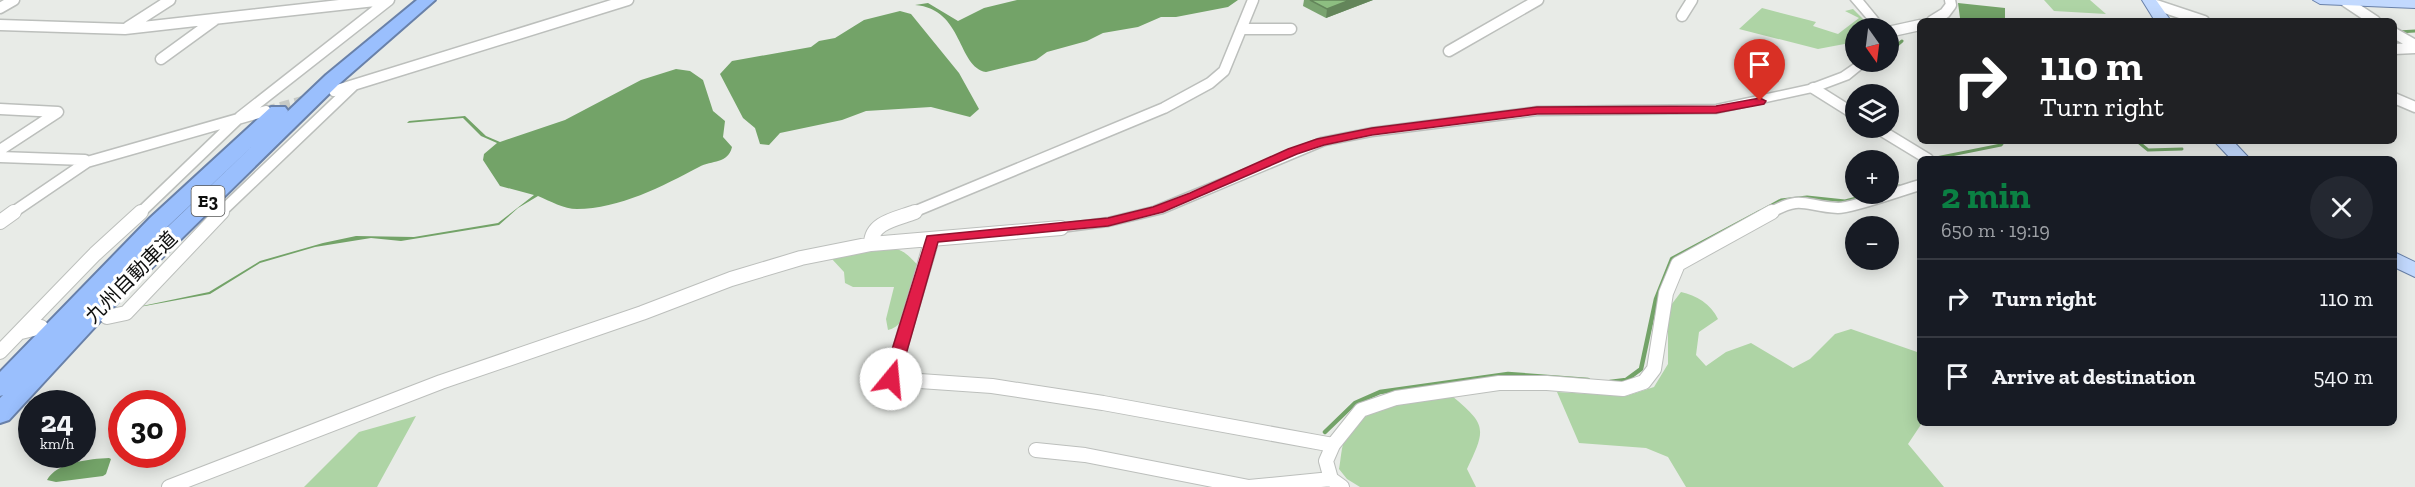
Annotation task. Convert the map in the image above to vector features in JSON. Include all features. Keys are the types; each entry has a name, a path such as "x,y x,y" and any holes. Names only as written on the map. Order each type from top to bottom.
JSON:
{"highway":[{"name":"九州自動車道","path":"0,387 158,223 306,86 410,0"},
{"name":"九州自動車道","path":"0,414 121,285 333,79 427,0"}],"main road":[{"path":"2320,0 2415,4"},
{"path":"2151,2 2161,18"},
{"path":"2226,144 2238,156"},
{"path":"2397,260 2415,271"}],"street":[{"path":"0,8 14,0"},
{"path":"124,29 170,0"},
{"path":"0,25 124,29 307,4 384,0"},
{"path":"0,352 95,254 198,160 240,117 389,0"},
{"path":"334,92 628,0"},
{"path":"871,244 871,234 876,228 1164,108 1210,83 1224,71 1253,0"},
{"path":"1449,51 1538,0"},
{"path":"1682,16 1692,0"},
{"path":"1857,0 1872,18"},
{"path":"1937,18 1945,13 1951,5 1950,0"},
{"path":"2346,1 2371,18"},
{"path":"2151,2 2196,18"},
{"path":"161,59 216,18"},
{"path":"1899,30 1917,26"},
{"path":"1241,29 1291,29"},
{"path":"2397,35 2415,46"},
{"path":"2397,49 2415,46"},
{"path":"169,487 441,382 642,313 731,279 801,258 871,244 1108,222 1158,210 1213,189 1292,152 1322,142 1372,132 1537,111 1716,109 1813,88 1850,72"},
{"path":"107,316 126,314 227,206 354,85"},
{"path":"1813,88 1845,107"},
{"path":"2397,99 2415,107"},
{"path":"0,109 58,112 0,150"},
{"path":"0,222 5,214 76,167 92,160 266,111"},
{"path":"1893,138 1923,156"},
{"path":"0,157 92,160"},
{"path":"1036,450 1085,455 1249,487 1336,483 1326,461 1333,445 1361,410 1396,398 1499,383 1547,382 1623,389 1644,382 1654,369 1666,293 1678,264 1786,204 1804,201 1839,208 1917,186"},
{"path":"932,239 891,379 992,386 1103,403 1333,445"},
{"path":"20,332 41,327"}],"shaded area":[{"path":"1017,0 1238,0 1228,7 1176,17 1161,17 1138,27 1103,33 1087,41 1047,52 1036,60 986,72 977,68 970,60 943,16 931,9 915,5 928,3 958,21 984,8"},
{"path":"2044,0 2090,0 2106,14 2054,11"},
{"path":"1958,3 2005,8 2005,18 1960,18"},
{"path":"1762,8 1816,22 1813,26 1838,34 1845,29 1845,44 1818,49 1739,29"},
{"path":"1853,9 1862,18 1845,11"},
{"path":"900,11 911,14 959,73 979,109 970,117 931,107 866,111 842,120 780,133 769,145 760,144 755,128 743,118 720,74 732,61 811,47 819,41 835,38 864,20"},
{"path":"676,69 690,71 703,80 713,111 725,121 723,137 732,147 723,159 699,167 671,182 625,201 593,208 572,209 538,196 518,208 499,225 401,241 371,238 315,247 260,263 210,294 123,310 209,292 260,261 323,243 356,236 414,237 498,223 534,195 500,186 483,160 484,154 497,143 481,136 463,118 407,123 409,121 465,116 486,136 500,142 565,120 641,80"},
{"path":"882,247 904,252 919,266 906,313 896,327 888,330 886,319 894,287 853,287 845,283 844,272 831,258"},
{"path":"1681,292 1702,301 1718,319 1699,332 1696,355 1706,366 1726,352 1751,343 1793,368 1810,359 1835,334 1851,329 1917,352 1917,426 1920,426 1908,444 1944,487 1686,487 1668,457 1646,448 1579,443 1557,392 1626,396 1654,387 1668,364 1668,309"},
{"path":"1452,396 1472,414 1480,428 1478,445 1467,469 1476,487 1360,487 1347,479 1339,469 1344,440 1355,425 1366,416 1393,405"},
{"path":"416,416 377,487 304,487 359,432"},
{"path":"108,458 108,468 103,476 56,482 47,480 60,468 96,468 96,460"}],"building":[{"path":"1310,0 1350,0 1327,9"}],"waterway":[{"path":"2398,32 2415,31"},
{"path":"1946,156 2002,144"},
{"path":"2141,144 2148,150 2182,149"},
{"path":"1757,213 1781,200 1807,197 1845,201"},
{"path":"1610,382 1626,380 1641,369 1656,299 1672,259 1760,212"},
{"path":"1325,432 1355,403 1380,392 1508,374 1588,380"}],"tunnel":[{"path":"266,111 313,98"}],"route":[{"path":"891,379 932,239 1108,222 1158,210 1213,189 1292,152 1322,142 1372,132 1537,111 1686,111 1716,109 1760,101"}]}
